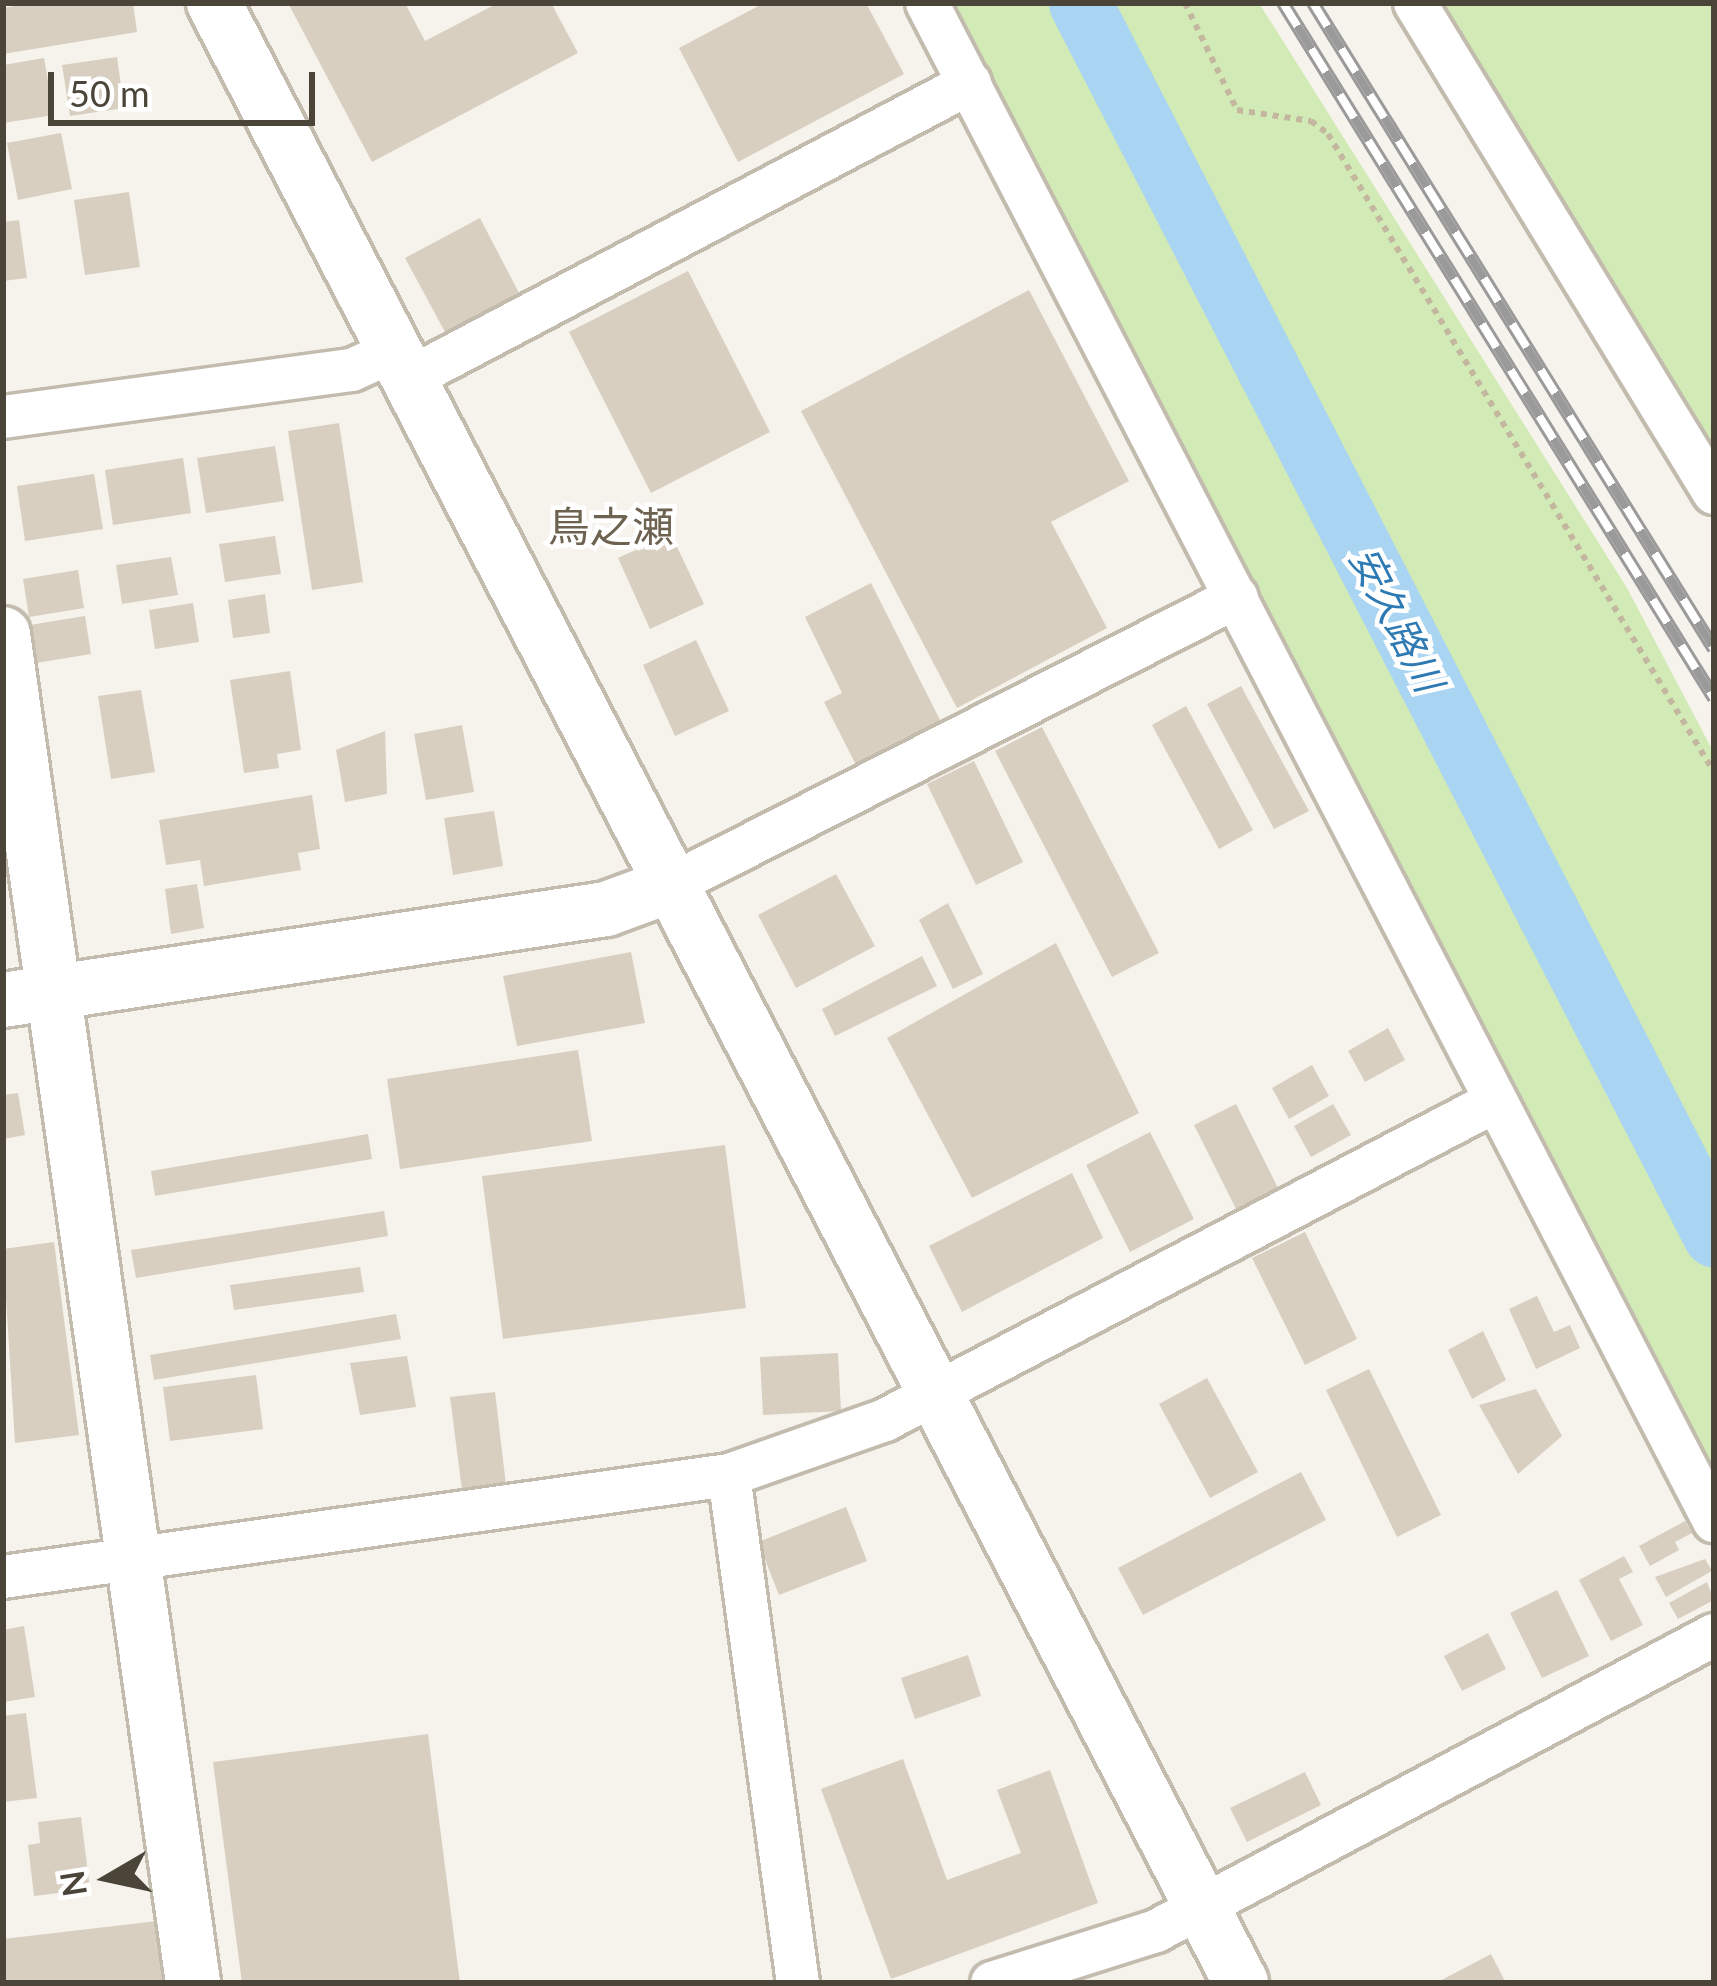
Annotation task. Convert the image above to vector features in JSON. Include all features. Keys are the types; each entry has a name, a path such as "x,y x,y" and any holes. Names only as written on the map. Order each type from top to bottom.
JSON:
{"street":[{"path":"214,3 1241,1983"},
{"path":"927,3 1714,1521"},
{"path":"1415,3 1714,493"},
{"path":"3,417 403,364 970,83"},
{"path":"29,994 606,910 669,886 1237,597"},
{"path":"3,634 29,994 131,1558 193,1983"},
{"path":"3,1577 729,1475 885,1420 1494,1102"},
{"path":"729,1475 798,1983"},
{"path":"992,1983 1202,1907 1714,1635"}],"path":[{"path":"1185,3 1237,110 1311,121 1328,134 1714,772"}],"green space":[{"path":"926,3 1259,3 1627,588 1714,753 1714,1478"},
{"path":"1415,3 1714,3 1714,493"}],"building":[{"path":"33,3 133,3 137,32 3,54 3,8"},
{"path":"288,3 405,3 425,41 498,3 551,3 578,53 372,162"},
{"path":"764,3 866,3 904,74 738,162 679,48"},
{"path":"117,57 124,108 70,116 62,65"},
{"path":"44,58 54,115 3,123 3,65"},
{"path":"61,133 72,189 18,200 7,143"},
{"path":"129,192 140,267 85,275 74,200"},
{"path":"480,218 519,293 445,332 405,258"},
{"path":"19,220 27,278 3,281 3,222"},
{"path":"688,271 770,432 651,493 569,332"},
{"path":"1029,290 1129,481 1051,522 1107,628 957,708 801,411"},
{"path":"339,423 363,582 312,590 288,431"},
{"path":"275,446 284,501 206,513 197,458"},
{"path":"183,458 191,513 113,525 105,470"},
{"path":"94,474 103,529 25,541 17,486"},
{"path":"671,534 704,604 650,629 618,558"},
{"path":"275,536 281,574 225,582 219,544"},
{"path":"171,557 178,595 122,604 116,565"},
{"path":"78,570 84,608 29,617 23,579"},
{"path":"871,583 941,722 856,765 824,702 842,693 805,617"},
{"path":"265,594 270,633 233,638 228,600"},
{"path":"193,603 199,642 155,649 149,610"},
{"path":"85,616 91,654 36,663 30,625"},
{"path":"696,640 729,711 675,736 643,665"},
{"path":"290,671 301,750 277,754 279,768 244,773 230,680"},
{"path":"1241,686 1309,811 1274,829 1207,704"},
{"path":"141,690 155,772 111,779 98,696"},
{"path":"1186,706 1253,830 1219,849 1152,725"},
{"path":"462,725 474,792 426,800 414,734"},
{"path":"1042,727 1159,953 1112,977 995,751"},
{"path":"385,731 387,794 345,802 336,750"},
{"path":"974,761 1023,862 976,885 927,784"},
{"path":"312,795 320,849 298,853 301,870 204,886 200,860 166,865 159,820"},
{"path":"494,811 503,866 453,875 444,818"},
{"path":"836,874 875,946 796,988 758,915"},
{"path":"197,884 204,928 171,934 165,889"},
{"path":"948,903 983,974 953,989 919,920"},
{"path":"1056,943 1139,1113 972,1198 887,1038"},
{"path":"631,952 645,1023 517,1046 503,976"},
{"path":"922,956 937,986 835,1036 822,1009"},
{"path":"1388,1028 1405,1060 1365,1082 1348,1051"},
{"path":"578,1050 592,1141 400,1169 387,1079"},
{"path":"1312,1065 1329,1096 1289,1119 1272,1088"},
{"path":"18,1093 25,1135 3,1139 3,1095"},
{"path":"1236,1104 1280,1192 1238,1213 1194,1125"},
{"path":"1333,1104 1351,1135 1311,1157 1294,1126"},
{"path":"1150,1132 1194,1219 1130,1252 1086,1165"},
{"path":"368,1134 372,1159 155,1196 151,1171"},
{"path":"725,1145 746,1308 503,1339 482,1176"},
{"path":"1072,1173 1103,1238 962,1312 929,1246"},
{"path":"384,1211 388,1236 136,1278 131,1250"},
{"path":"1305,1232 1357,1339 1305,1365 1252,1258"},
{"path":"54,1242 79,1435 15,1443 3,1249"},
{"path":"360,1267 364,1292 234,1310 230,1285"},
{"path":"1537,1296 1554,1332 1570,1325 1580,1348 1536,1369 1509,1309"},
{"path":"396,1314 401,1339 154,1380 150,1355"},
{"path":"1483,1331 1506,1380 1472,1399 1448,1350"},
{"path":"838,1353 841,1411 763,1415 760,1357"},
{"path":"407,1356 416,1407 360,1415 350,1363"},
{"path":"1369,1369 1441,1515 1397,1537 1326,1390"},
{"path":"256,1375 263,1429 170,1441 163,1387"},
{"path":"1207,1378 1258,1472 1210,1498 1159,1404"},
{"path":"1536,1389 1562,1436 1518,1474 1479,1405"},
{"path":"495,1392 506,1485 462,1490 450,1397"},
{"path":"1301,1472 1326,1520 1143,1615 1118,1568"},
{"path":"846,1507 867,1561 779,1595 758,1542"},
{"path":"1685,1521 1692,1533 1675,1542 1679,1550 1650,1566 1639,1546"},
{"path":"1624,1556 1633,1572 1619,1579 1643,1625 1611,1641 1579,1580"},
{"path":"1705,1559 1712,1571 1666,1597 1655,1577"},
{"path":"1707,1582 1714,1600 1678,1619 1669,1603"},
{"path":"1557,1590 1589,1656 1542,1678 1510,1613"},
{"path":"24,1626 35,1697 3,1702 3,1630"},
{"path":"1488,1633 1506,1669 1462,1691 1444,1656"},
{"path":"968,1655 981,1696 915,1719 901,1678"},
{"path":"26,1713 37,1798 3,1802 3,1716"},
{"path":"428,1734 460,1983 242,1983 213,1762"},
{"path":"903,1759 947,1880 1021,1853 997,1790 1050,1770 1098,1903 891,1979 821,1789"},
{"path":"1305,1772 1321,1805 1247,1842 1230,1808"},
{"path":"81,1817 90,1889 34,1896 28,1845 40,1843 38,1822"},
{"path":"157,1921 165,1983 3,1983 3,1939"},
{"path":"1491,1954 1506,1983 1436,1983"}],"waterway":[{"name":"安久路川","path":"1080,3 1714,1235"}],"railway":[{"path":"1283,3 1714,698"},
{"path":"1313,3 1714,649"}],"district":[{"name":"鳥之瀬","path":"611,526"}]}
